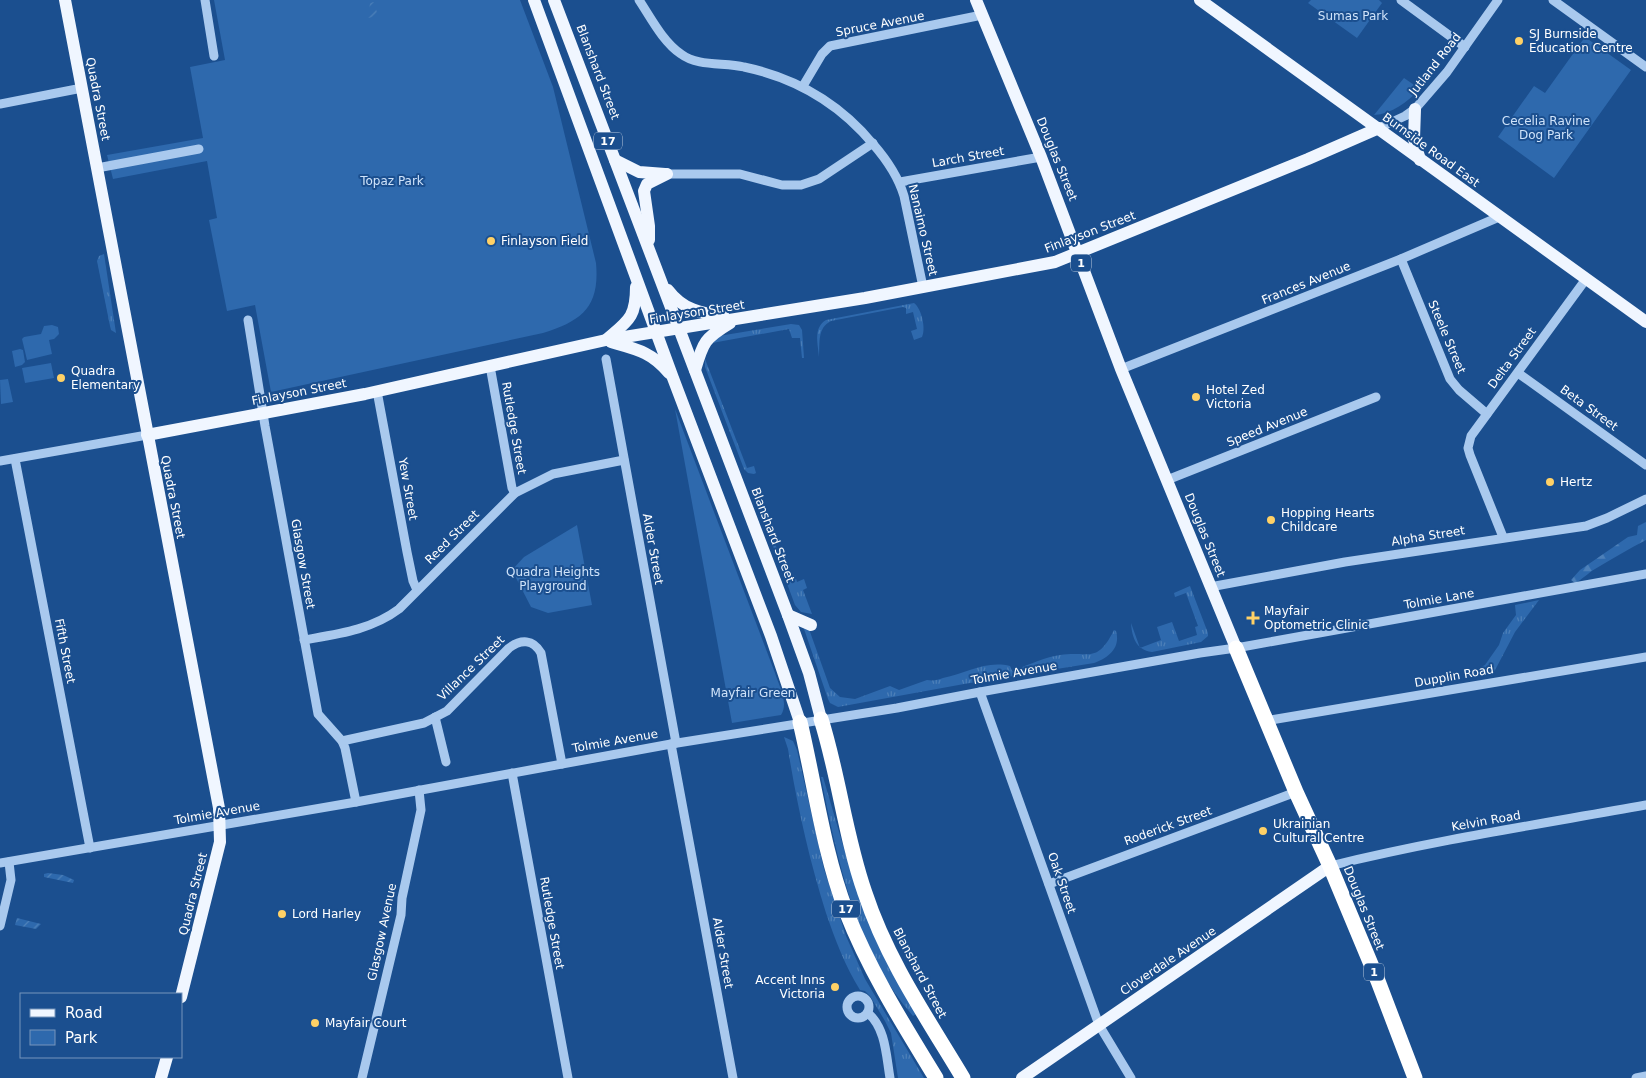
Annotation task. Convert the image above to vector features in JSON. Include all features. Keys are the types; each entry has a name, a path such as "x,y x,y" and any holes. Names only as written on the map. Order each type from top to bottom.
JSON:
{"highway":[{"name":"Douglas Street","path":"1236,648 1265,721 1330,866 1378,981 1415,1078"},
{"name":"Blanshard Street","path":"821,719 830,746 857,869 871,910 898,969 960,1073"},
{"name":"17","path":"800,722 830,858 846,910 874,974 936,1078"},
{"path":"960,1073 973,1078"}],"main road":[{"name":"Quadra Street","path":"65,0 215,790 220,825 220,842 182,993"},
{"name":"17","path":"534,0 673,378 774,644 800,722"},
{"name":"Blanshard Street","path":"554,0 788,615 808,673 821,719"},
{"name":"Douglas Street","path":"976,0 1041,157 1121,369 1236,648"},
{"name":"Burnside Road East","path":"1200,0 1646,322"},
{"path":"1415,109 1414,139 1420,160"},
{"name":"Finlayson Street","path":"147,435 377,391 606,340 736,320 1055,262 1308,159 1378,128"},
{"path":"615,160 639,172 667,174"},
{"path":"649,248 650,226 644,190 647,184 667,174"},
{"path":"606,340 630,320 636,303 637,280"},
{"path":"661,282 672,297 687,308 699,313 736,320"},
{"path":"695,370 701,349 706,340 736,320"},
{"path":"606,340 647,353 660,362 673,378"},
{"path":"788,615 811,626"},
{"name":"Cloverdale Avenue","path":"1022,1078 1330,866"},
{"path":"161,1078 166,1058"}],"street":[{"path":"205,0 214,56"},
{"name":"Nanaimo Street","path":"639,0 668,42 682,55 693,60 742,66 767,72 803,86 830,102 857,125 886,159 900,182 923,287"},
{"path":"1401,0 1465,47"},
{"name":"Jutland Road","path":"1378,128 1405,116 1415,109 1447,72 1498,0"},
{"path":"1553,0 1646,66"},
{"name":"Spruce Avenue","path":"803,86 822,54 830,46 982,15"},
{"path":"0,104 82,88"},
{"path":"667,174 740,174 782,185 801,185 820,179 873,143"},
{"path":"97,168 198,149"},
{"name":"Larch Street","path":"900,182 1041,157"},
{"name":"Frances Avenue","path":"1121,369 1401,259 1499,217"},
{"name":"Steele Street","path":"1401,259 1450,379 1459,390 1487,414"},
{"name":"Delta Street","path":"1503,537 1470,455 1468,442 1586,279"},
{"name":"Glasgow Street","path":"248,320 263,414 318,714 342,741 347,752 356,802"},
{"name":"Alder Street","path":"606,360 733,1078"},
{"name":"Rutledge Street","path":"490,366 512,488 515,493"},
{"name":"Beta Street","path":"1518,373 1646,464"},
{"name":"Yew Street","path":"377,391 407,552 413,581 417,590"},
{"name":"Speed Avenue","path":"1167,480 1376,397"},
{"name":"Finlayson Street","path":"0,462 147,435"},
{"name":"Fifth Street","path":"15,459 90,848"},
{"name":"Reed Street","path":"304,640 355,631 387,618 399,609 515,493 554,474 624,460"},
{"name":"Alpha Street","path":"1210,587 1346,562 1586,526 1646,499"},
{"name":"Tolmie Lane","path":"1236,648 1646,574"},
{"name":"Villance Street","path":"342,741 424,723 436,717 447,711 509,648 520,641 532,642 541,653 562,764"},
{"name":"Tolmie Avenue","path":"5,863 356,802 674,743 897,708 1236,648"},
{"name":"Dupplin Road","path":"1265,721 1646,657"},
{"name":"Oak Street","path":"980,692 1099,1025 1131,1078"},
{"path":"436,717 446,762"},
{"name":"Rutledge Street","path":"512,773 568,1078"},
{"name":"Glasgow Avenue","path":"362,1078 401,915 402,898 421,810 419,790"},
{"name":"Roderick Street","path":"1049,884 1296,792"},
{"name":"Kelvin Road","path":"1330,866 1382,853 1646,805"},
{"path":"0,926 12,880 5,863"},
{"path":"868,1013 876,1020 881,1030 890,1078"},
{"path":"1636,1078 1646,1076"}],"green space":[{"name":"Topaz Park","path":"214,0 520,0 553,87 596,263 595,291 586,310 568,323 543,333 271,392 255,305 227,311 209,220 217,218 207,161 113,179 107,155 203,138 190,67 225,60"},
{"name":"Sumas Park","path":"1311,0 1379,0 1382,3 1357,38 1308,3"},
{"path":"374,2 378,16 368,18 370,3"},
{"name":"Cecelia Ravine Dog Park","path":"1585,37 1631,70 1554,178 1498,137 1534,86 1545,93"},
{"path":"1404,78 1420,89 1399,106 1387,112 1374,115"},
{"path":"104,254 116,333 111,330 97,261 99,256"},
{"path":"914,303 922,319 924,329 922,337 914,340 911,331 917,329 913,312 906,314 906,308 903,307 831,321 821,332 819,357 818,332 819,327 826,320"},
{"path":"791,324 799,325 802,330 804,358 802,358 800,338 792,338 789,329 712,343 719,336"},
{"path":"52,325 58,327 59,334 54,339 49,340 52,354 27,360 22,339 41,334 44,326"},
{"path":"23,350 25,362 15,367 12,351"},
{"path":"705,359 747,468 754,466 756,473 754,474 748,473 744,469 705,367"},
{"path":"51,363 54,378 25,383 22,368"},
{"path":"8,379 13,402 1,404 0,380"},
{"name":"Mayfair Green","path":"675,409 781,689 784,705 781,715 732,723"},
{"path":"761,489 764,498 758,500 788,577 795,575 797,582 804,579 807,588 803,590 812,614 801,612 795,605 757,503 757,495"},
{"path":"1646,522 1646,540 1595,569 1581,580 1575,583 1571,580 1580,570 1628,537 1637,535 1638,526"},
{"name":"Quadra Heights Playground","path":"577,525 592,605 548,613 531,607 512,570 524,557"},
{"path":"1190,586 1208,636 1201,642 1152,652 1141,648 1161,640 1157,627 1172,622 1179,641 1197,635 1195,627 1198,626 1186,593 1175,597 1174,593"},
{"path":"1539,600 1515,632 1493,674 1475,677 1473,671 1485,665 1499,645 1503,633 1516,615 1515,605"},
{"path":"1131,623 1139,646 1132,633"},
{"path":"803,626 809,629 830,688 840,697 855,699 890,686 899,690 927,680 937,680 985,666 1010,666 1012,671 1054,656 1092,654 1103,648 1114,630 1116,631 1117,642 1108,655 1094,663 838,707 830,703 828,699"},
{"path":"784,737 793,741 797,750 824,869 846,936 865,979 924,1078 898,1078 891,1033 870,996 865,991 860,990 841,952 826,913 814,872"},
{"path":"821,777 823,777 847,859 916,1014 913,1016 893,990 877,963 863,933 842,872"},
{"path":"44,874 63,875 74,880 73,883 44,877"},
{"path":"17,918 41,924 36,929 15,925"}],"place":[{"name":"SJ Burnside Education Centre","path":"1519,41"},
{"name":"Finlayson Field","path":"491,241"},
{"name":"Quadra Elementary","path":"61,378"},
{"name":"Hotel Zed Victoria","path":"1196,397"},
{"name":"Hertz","path":"1550,482"},
{"name":"Hopping Hearts Childcare","path":"1271,520"},
{"name":"Mayfair Optometric Clinic","path":"1253,618"},
{"name":"Ukrainian Cultural Centre","path":"1263,831"},
{"name":"Lord Harley","path":"282,914"},
{"name":"Accent Inns Victoria","path":"835,987"},
{"name":"Mayfair Court","path":"315,1023"}]}
